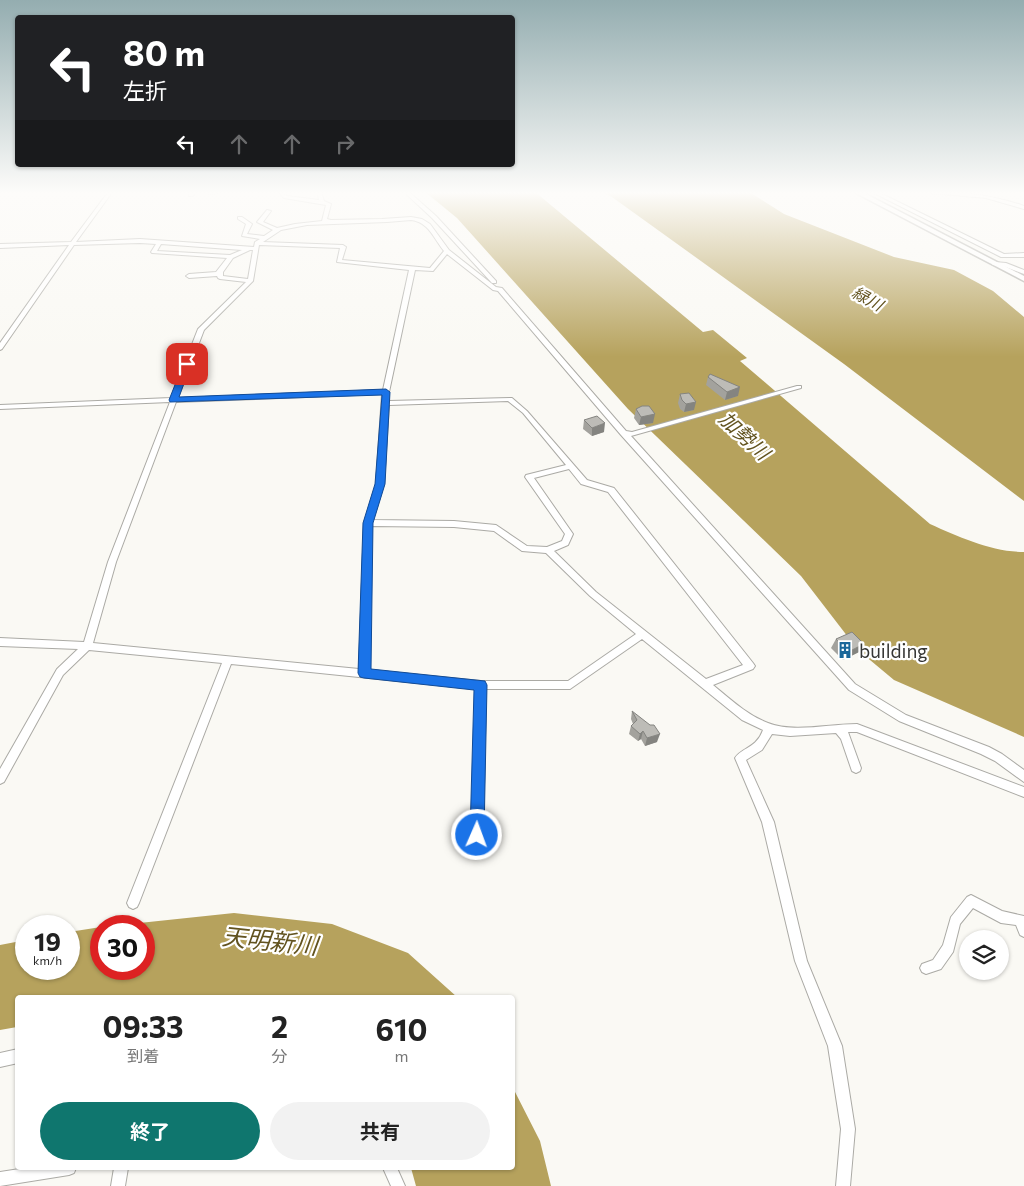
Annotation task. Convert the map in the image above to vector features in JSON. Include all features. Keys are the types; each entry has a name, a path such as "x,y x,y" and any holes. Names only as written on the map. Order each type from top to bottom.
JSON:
{"main road":[{"path":"961,246 1024,279"}],"street":[{"path":"0,348 70,246"},
{"path":"157,246 154,252 231,257"},
{"path":"238,246 343,247 339,260 431,270 447,251"},
{"path":"443,246 447,251 478,273 494,289 500,289"},
{"path":"461,246 852,686 877,705 911,722 986,750 1014,768 1024,777"},
{"path":"984,246 1003,256 1024,255"},
{"path":"250,281 225,279 220,277 220,272 226,260 254,247"},
{"path":"0,779 60,672 87,646 112,562 201,329 250,281 254,247"},
{"path":"995,264 1004,264 1024,272"},
{"path":"364,673 368,523 380,484 386,392 412,269"},
{"path":"190,276 218,274 220,272"},
{"path":"628,433 799,387"},
{"path":"0,407 386,392"},
{"path":"386,403 510,399 525,412 584,482 611,490 750,666 705,684"},
{"path":"368,523 454,524 496,528 525,549 548,550 565,543 568,534 528,477 571,466"},
{"path":"548,550 593,594 746,717 769,728 788,732 857,728 1024,792"},
{"path":"0,642 87,646 481,685 570,685 642,634"},
{"path":"133,903 228,660"},
{"path":"477,835 481,685"},
{"path":"769,728 758,750 740,758 768,822 801,961 835,1046 848,1129 843,1186"},
{"path":"838,728 845,737 856,768"},
{"path":"926,968 937,965 949,948 955,921 971,901 1001,918 1020,920 1024,931"},
{"path":"0,1060 15,1057"},
{"path":"0,1179 56,1170"},
{"path":"118,1186 121,1170"},
{"path":"391,1170 398,1186"}],"water":[{"name":"加勢川","path":"482,246 600,246 703,332 713,330 747,358 740,361 930,524 988,547 1024,552 1024,737 894,680 858,650 801,576 628,409"},
{"name":"緑川","path":"681,246 867,246 894,257 954,270 993,291 1024,317 1024,501 844,364"},
{"name":"天明新川","path":"234,913 332,924 408,953 455,995 15,995 15,1027 0,1030 0,945 15,942 15,980 80,980 80,930 90,929 90,980 155,980 155,921"},
{"path":"515,1092 540,1141 551,1186 416,1186 412,1170 515,1170"}],"building":[{"path":"710,374 740,387 727,392 708,377"},
{"path":"689,393 696,402 686,404 680,394"},
{"path":"642,406 649,406 655,414 641,417 636,409"},
{"path":"597,416 605,423 592,428 584,420"},
{"path":"852,632 864,644 848,652 836,639"},
{"path":"632,711 650,725 654,725 660,734 647,738 643,731 640,734 631,726 637,720"}],"place":[{"name":"building","path":"845,650"}],"route":[{"path":"187,364 174,400 386,392 380,484 368,523 364,673 481,685 477,835"}]}
